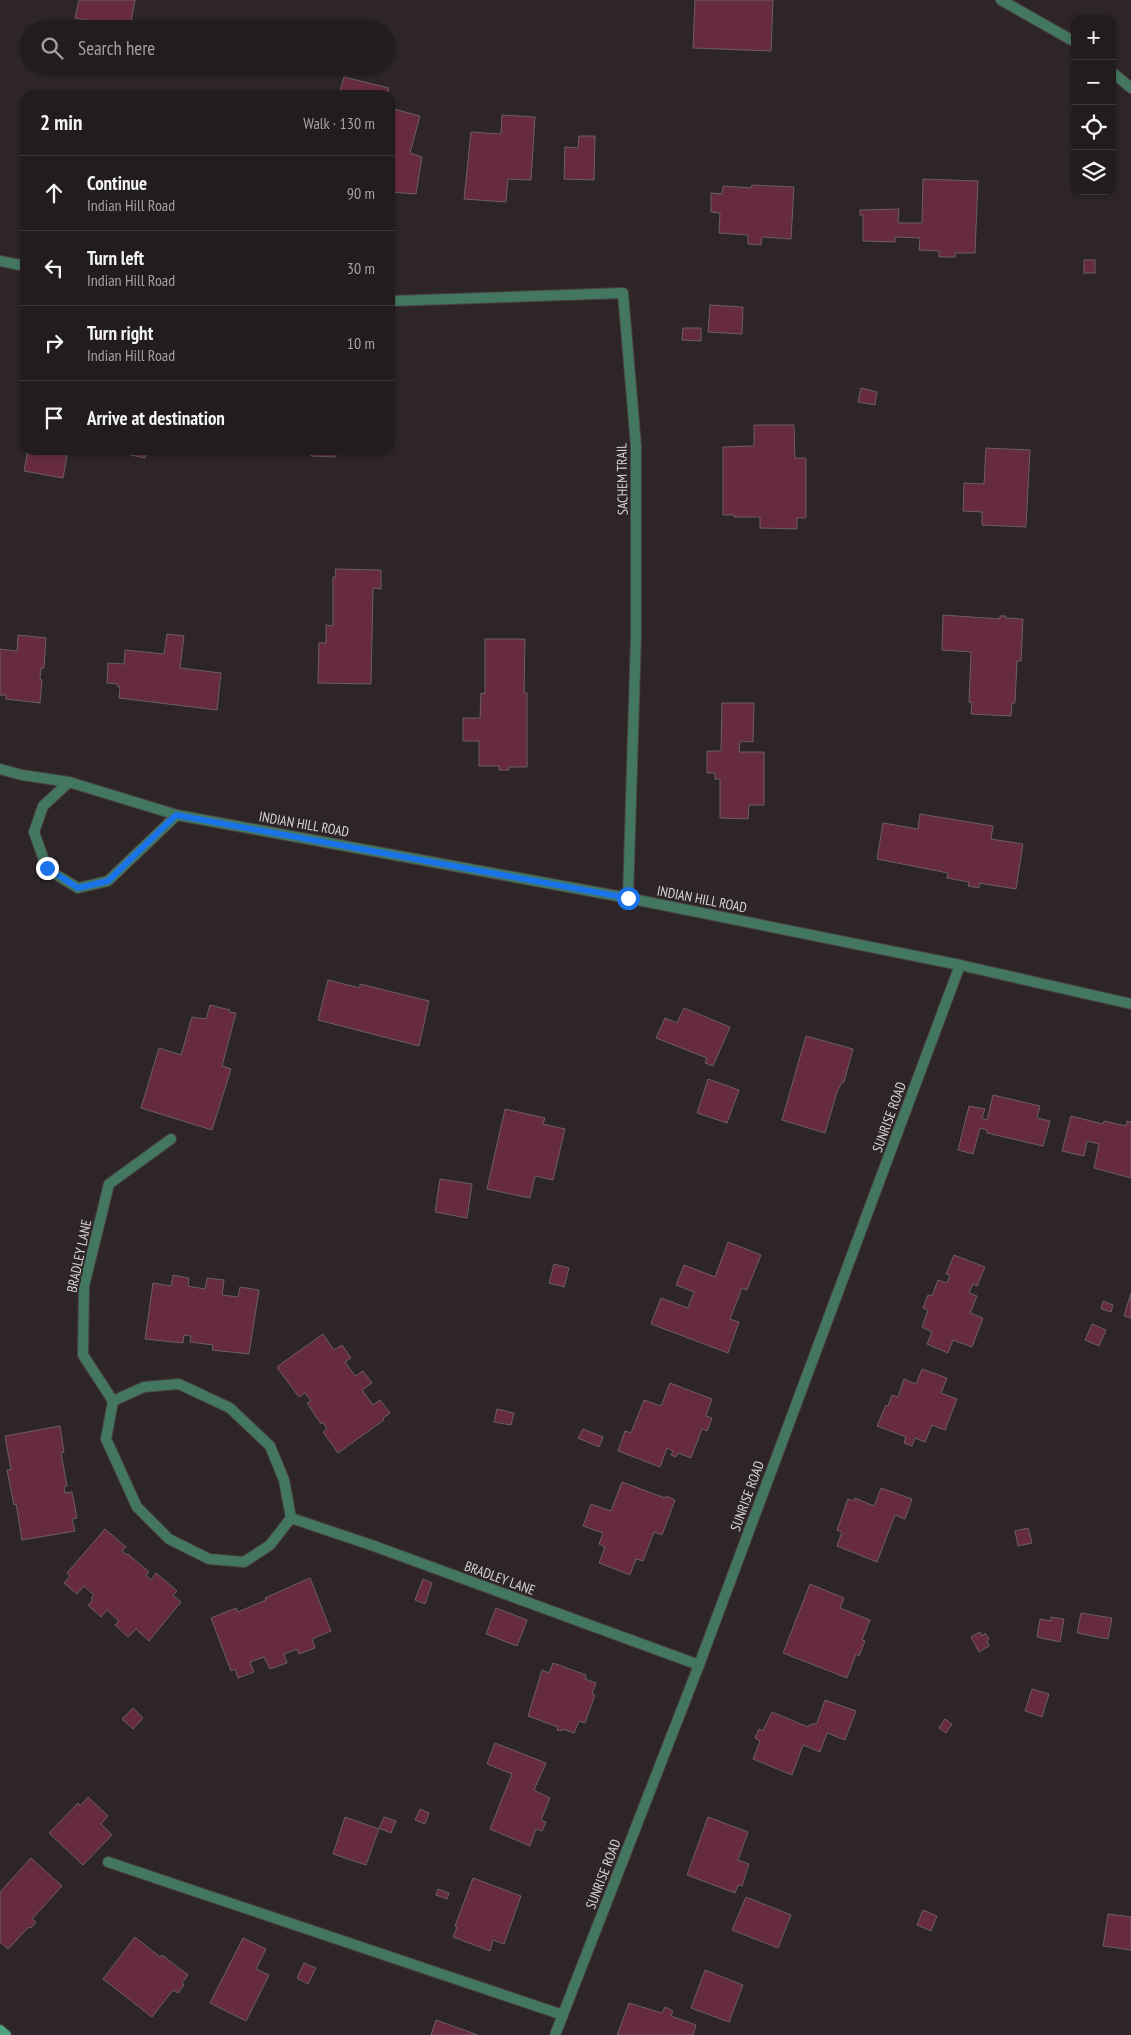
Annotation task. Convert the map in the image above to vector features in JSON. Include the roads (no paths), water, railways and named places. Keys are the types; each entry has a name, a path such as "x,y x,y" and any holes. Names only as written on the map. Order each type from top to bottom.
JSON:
{"main road":[{"path":"0,2030 6,2035"}],"street":[{"path":"1001,0 1071,40"},
{"path":"1116,75 1131,88"},
{"path":"0,261 20,265"},
{"name":"SACHEM TRAIL","path":"395,301 624,293 636,446 636,636 628,898"},
{"name":"INDIAN HILL ROAD","path":"0,769 22,775 69,782 176,815 628,898 960,965 1131,1004"},
{"path":"69,782 43,806 34,832 47,868 78,888 108,881 176,815"},
{"name":"SUNRISE ROAD","path":"555,2035 699,1665 960,965"},
{"name":"BRADLEY LANE","path":"113,1401 82,1355 84,1286 109,1184 171,1139"},
{"path":"179,1384 230,1408 270,1446 284,1480 291,1518 270,1545 244,1562 208,1559 169,1539 137,1507 106,1438 113,1401 144,1387 179,1384"},
{"name":"BRADLEY LANE","path":"291,1518 699,1665"},
{"path":"108,1862 563,2015"}]}
